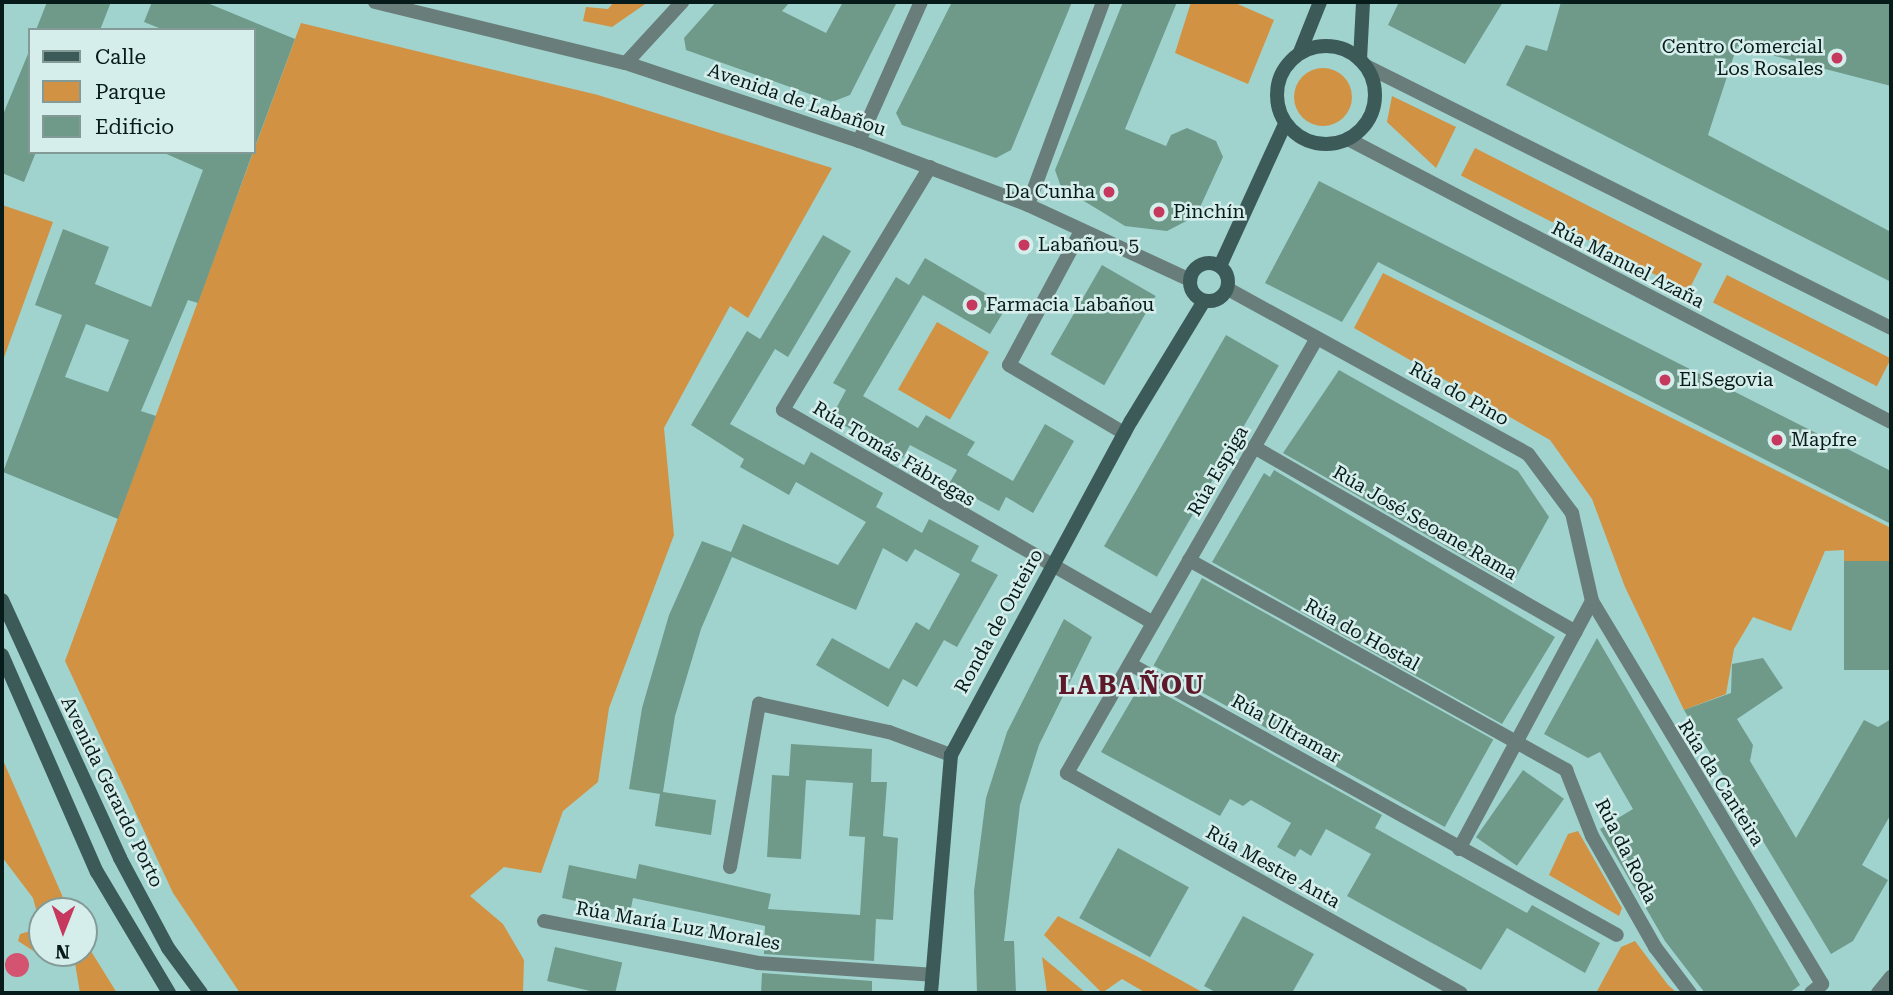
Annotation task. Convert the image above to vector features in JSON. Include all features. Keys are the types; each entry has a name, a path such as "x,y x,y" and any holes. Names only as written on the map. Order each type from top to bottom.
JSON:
{"street":[{"name":"Avenida de Labañou","path":"375,2 626,63 859,141 1028,205 1190,280"},
{"path":"626,63 682,2"},
{"path":"859,141 920,2"},
{"path":"1028,205 1103,2"},
{"path":"1320,2 1300,52 1279,77 1276,93 1285,124 1314,143 1348,139 1374,107 1363,63 1363,2"},
{"path":"1300,52 1331,46 1891,328"},
{"path":"1220,266 1198,266 1190,280 1204,301 1228,289 1220,266 1285,124"},
{"name":"Rúa Manuel Azaña","path":"1348,139 1891,422"},
{"name":"Rúa Tomás Fábregas","path":"930,167 783,410 1049,568"},
{"path":"1081,231 1009,365 1124,433"},
{"name":"Rúa do Pino","path":"1228,289 1528,454 1572,513 1592,601"},
{"name":"Ronda de Outeiro","path":"931,993 951,755 1049,568 1124,433 1204,301"},
{"name":"Rúa Espiga","path":"1066,773 1317,338"},
{"name":"Rúa José Seoane Rama","path":"1254,447 1576,632"},
{"name":"Rúa do Hostal","path":"1189,560 1516,743"},
{"path":"1049,568 1153,622"},
{"name":"Avenida Gerardo Porto","path":"2,600 120,858 168,948 201,993"},
{"path":"1459,849 1592,601"},
{"name":"Rúa da Canteira","path":"1592,601 1816,988"},
{"name":"Avenida Gerardo Porto","path":"2,655 97,872 169,993"},
{"name":"Rúa Ultramar","path":"1130,664 1617,935"},
{"path":"730,867 759,704 890,732 951,755"},
{"name":"Rúa da Roda","path":"1516,743 1566,771 1592,836 1655,947 1690,993"},
{"name":"Rúa Mestre Anta","path":"1066,773 1461,993"},
{"name":"Rúa María Luz Morales","path":"544,921 758,963 932,975"},
{"path":"1878,993 1891,977"}],"green space":[{"path":"614,2 648,2 612,27 583,21 586,7 608,9"},
{"path":"1191,2 1233,2 1274,20 1248,84 1175,53"},
{"path":"301,23 598,95 832,168 748,318 730,306 664,428 674,535 609,708 598,782 563,811 541,873 504,867 470,896 503,924 524,960 523,993 240,993 173,893 65,661 253,154 256,154 256,145"},
{"path":"1317,68 1329,68 1344,76 1352,91 1352,103 1344,118 1329,126 1317,126 1302,118 1294,103 1294,91 1302,76"},
{"path":"1392,96 1456,127 1436,168 1387,122"},
{"path":"1475,148 1702,264 1688,291 1461,176"},
{"path":"2,205 53,222 2,363"},
{"path":"1383,273 1891,528 1891,561 1844,562 1844,550 1825,551 1791,631 1753,617 1734,649 1726,694 1684,710 1625,587 1592,499 1550,440 1354,328"},
{"path":"1727,275 1891,359 1877,386 1713,303"},
{"path":"937,322 989,352 950,420 898,390"},
{"path":"2,758 63,897 32,897 2,857"},
{"path":"1578,831 1622,908 1619,916 1549,875 1568,834"},
{"path":"1058,916 1204,993 1146,993 1122,979 1102,993 1044,935"},
{"path":"28,932 28,947 18,941 20,934"},
{"path":"1635,941 1677,993 1596,993 1621,947"},
{"path":"1042,957 1086,993 1047,993"},
{"path":"98,962 117,993 80,993 76,967 98,967"}],"shaded area":[{"path":"17,953 26,956 29,967 26,974 17,977 8,974 5,965 8,956"}],"building":[{"path":"47,2 111,2 101,28 37,28"},
{"path":"152,2 205,2 295,39 256,144 256,28 159,28 144,22"},
{"path":"716,2 790,2 782,11 826,33 843,2 897,2 850,95 832,102 686,50 684,38"},
{"path":"952,2 1072,2 1011,150 996,158 902,125 896,113"},
{"path":"1123,2 1177,2 1125,129 1166,146 1171,135 1187,128 1216,141 1223,157 1196,216 1167,231 1125,226 1061,187 1055,170"},
{"path":"1399,2 1503,2 1465,64 1388,25"},
{"path":"1561,2 1891,2 1891,86 1737,46 1708,135 1891,232 1891,282 1506,85 1526,45 1547,51"},
{"path":"28,54 28,154 35,154 24,182 2,173 2,117"},
{"path":"167,154 252,154 198,303 188,300 141,411 156,416 118,519 3,472 62,315 35,305 63,229 109,247 95,284 151,307 203,170","holes":["86,324 129,340 108,392 65,377"]},
{"path":"1319,181 1891,471 1891,524 1378,262 1342,322 1265,283"},
{"path":"823,235 851,251 788,357 775,349 730,424 804,465 811,452 883,493 876,507 922,533 929,519 979,546 971,561 998,575 957,647 944,640 917,687 903,679 888,707 816,665 832,638 889,669 916,622 929,630 960,574 915,549 907,562 883,548 856,610 732,557 701,629 675,716 663,792 716,800 711,835 655,826 660,794 629,789 642,708 669,615 702,541 731,552 743,524 838,565 866,522 796,482 789,495 740,467 744,459 691,425 747,331 760,339"},
{"path":"925,258 1007,306 990,334 923,295 863,396 918,428 926,415 975,442 967,455 1013,481 1045,424 1074,441 1033,513 1006,497 999,511 949,484 957,470 910,445 903,458 831,418 846,390 833,383 896,277 909,285"},
{"path":"1102,265 1156,296 1104,385 1050,354"},
{"path":"1226,335 1279,366 1157,577 1104,546"},
{"path":"1339,370 1518,471 1549,517 1512,584 1283,453"},
{"path":"1274,470 1555,637 1502,724 1212,562 1264,473 1270,477"},
{"path":"1844,561 1891,561 1891,670 1844,670"},
{"path":"1202,578 1493,739 1445,827 1154,665"},
{"path":"1064,619 1092,637 1039,745 1020,805 1004,941 1014,941 1016,993 977,993 974,891 986,798 1007,732"},
{"path":"1597,638 1800,985 1789,993 1705,993 1665,941 1600,829 1633,809 1600,752 1588,758 1544,734"},
{"path":"1763,658 1783,688 1737,719 1753,745 1750,761 1796,838 1864,720 1878,727 1891,719 1891,814 1862,865 1888,880 1853,941 1831,954 1684,710 1731,693 1732,664"},
{"path":"1142,682 1382,815 1375,828 1527,913 1532,905 1600,943 1585,973 1507,928 1481,970 1347,896 1371,854 1326,829 1311,856 1300,849 1295,857 1277,847 1291,823 1251,800 1243,806 1230,799 1220,816 1101,752"},
{"path":"791,744 872,749 871,782 887,782 883,836 898,838 893,920 876,919 874,961 764,954 765,926 633,898 630,913 562,898 569,865 636,879 639,864 771,894 768,909 860,915 865,837 849,836 853,783 806,780 801,859 767,857 772,775 789,776"},
{"path":"1523,770 1564,799 1517,866 1476,837"},
{"path":"1118,848 1189,887 1150,957 1079,918"},
{"path":"1243,916 1314,954 1292,993 1217,993 1204,986"},
{"path":"555,947 622,963 615,993 599,993 547,981"},
{"path":"762,973 872,981 872,993 761,993"}],"place":[{"name":"Centro Comercial Los Rosales","path":"1837,58"},
{"name":"Da Cunha","path":"1109,192"},
{"name":"Pinchín","path":"1159,212"},
{"name":"Labañou, 5","path":"1024,245"},
{"name":"Farmacia Labañou","path":"972,305"},
{"name":"El Segovia","path":"1665,380"},
{"name":"Mapfre","path":"1777,440"}],"district":[{"name":"LABAÑOU","path":"1132,686"}]}
